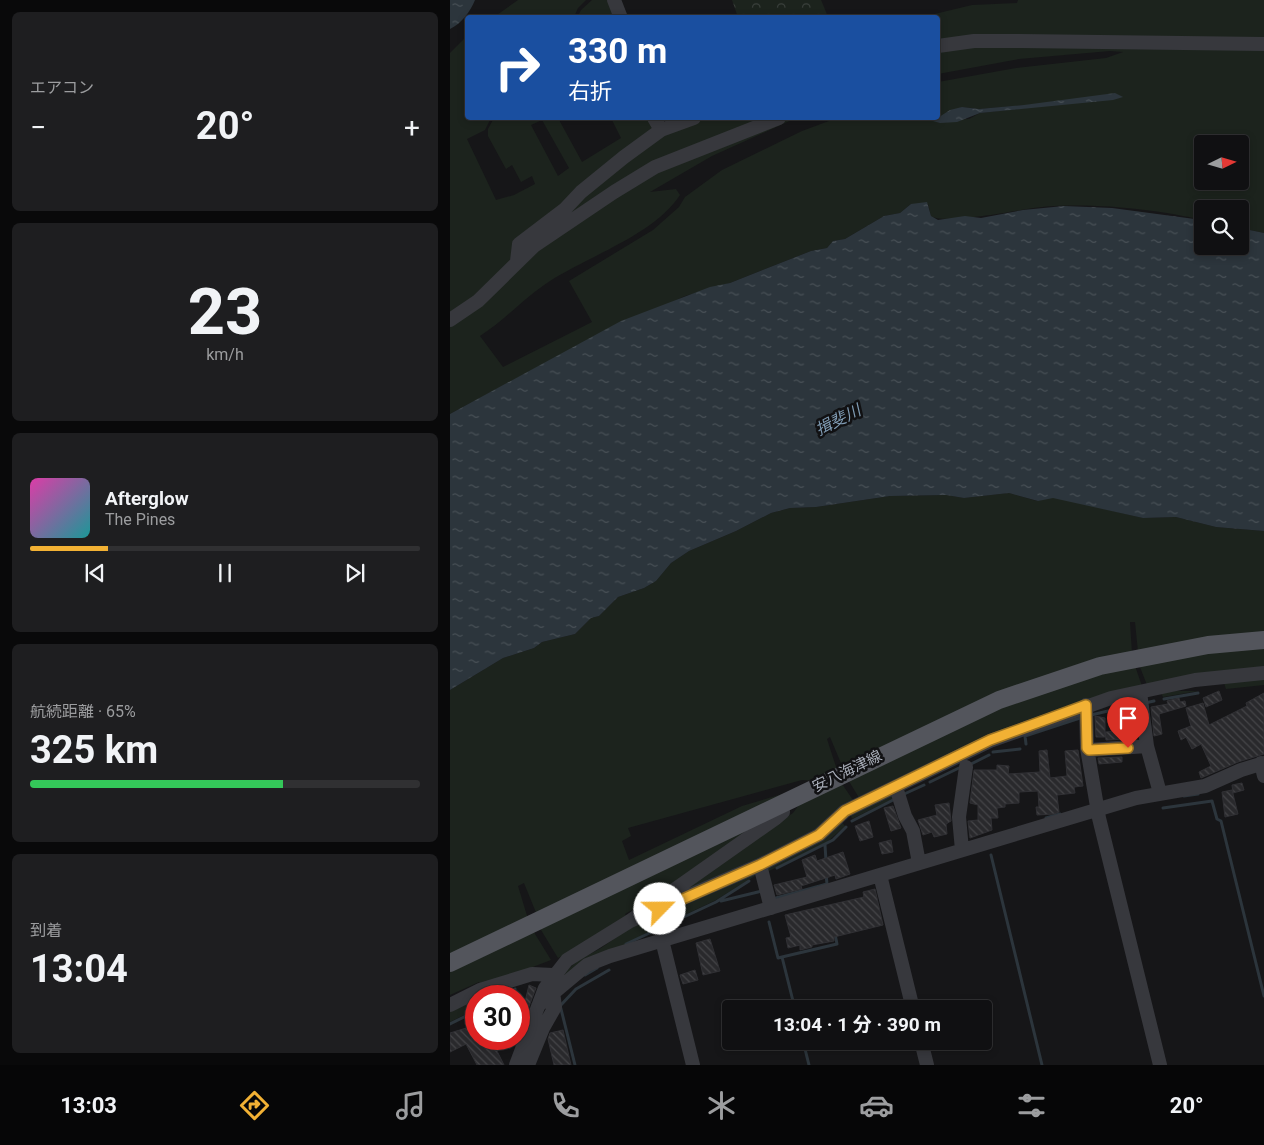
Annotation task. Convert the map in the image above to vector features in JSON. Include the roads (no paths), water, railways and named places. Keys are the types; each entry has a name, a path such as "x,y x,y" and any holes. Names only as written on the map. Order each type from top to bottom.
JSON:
{"main road":[{"name":"安八海津線","path":"450,963 990,704 1050,681 1100,666 1143,656 1264,640"}],"street":[{"path":"614,0 621,15"},
{"path":"940,46 974,41 1264,44"},
{"path":"517,261 519,244 565,209 581,192 624,157 657,124 682,120"},
{"path":"450,320 478,301 534,246 614,192 655,167 773,120"},
{"path":"630,921 760,865 819,835 845,811 990,740 1086,705 1195,680 1264,673"},
{"path":"1140,692 1147,746 1160,794"},
{"path":"1086,705 1087,748 1089,750 1097,810 1160,1065"},
{"path":"1089,750 1147,746"},
{"path":"538,1006 588,965 610,956 1097,810 1160,794 1187,791 1263,767"},
{"path":"962,850 959,817 966,768"},
{"path":"896,787 912,831 919,863"},
{"path":"516,1065 538,1006 553,975 567,960 630,921 776,818 783,812 781,804"},
{"path":"760,865 770,908"},
{"path":"880,874 911,1000"},
{"path":"662,940 693,1065"},
{"path":"496,985 532,974 553,975"},
{"path":"528,1065 543,1028 555,1007 553,992"},
{"path":"450,998 465,994"},
{"path":"450,1005 465,998"},
{"path":"923,1050 927,1065"}],"water":[{"path":"450,0 475,0 465,17 450,29"},
{"path":"1115,93 1123,97 1113,100 980,113 957,122 940,123 933,121 940,120 940,116 950,110 962,107 979,109"},
{"name":"揖斐川","path":"927,202 931,216 938,220 965,216 981,218 1023,210 1064,206 1112,208 1194,219 1194,255 1249,255 1249,230 1264,233 1264,531 1216,527 1176,517 1143,518 1053,498 1038,501 1009,493 964,498 946,495 890,496 816,507 790,508 771,513 736,531 689,551 671,563 656,581 644,588 618,597 599,616 591,618 575,634 542,642 534,648 503,658 450,690 450,414 621,321 710,287 730,283 811,251 827,248 833,241 845,239 884,216 900,213 911,204"}],"waterway":[{"path":"1164,699 1198,693"},
{"path":"1145,703 1154,701"},
{"path":"1114,710 1137,705"},
{"path":"1091,715 1108,711"},
{"path":"1026,744 1025,736 1083,717"},
{"path":"993,752 1020,749"},
{"path":"969,765 989,755"},
{"path":"930,782 961,767"},
{"path":"902,795 924,785"},
{"path":"1184,796 1198,794"},
{"path":"852,821 897,798"},
{"path":"1163,808 1212,801 1217,819 1221,821 1264,996"},
{"path":"1046,818 1060,814"},
{"path":"777,868 833,840 846,827"},
{"path":"825,845 826,861"},
{"path":"991,855 1042,1065"},
{"path":"776,898 827,884 826,874"},
{"path":"626,944 716,902 749,881"},
{"path":"721,901 762,891"},
{"path":"769,922 778,958 782,957 793,1000"},
{"path":"782,957 837,944 835,934"},
{"path":"585,975 597,968"},
{"path":"560,1006 576,989 609,970"},
{"path":"560,1005 575,1065"},
{"path":"450,1024 465,1016"},
{"path":"805,1050 809,1065"}]}
